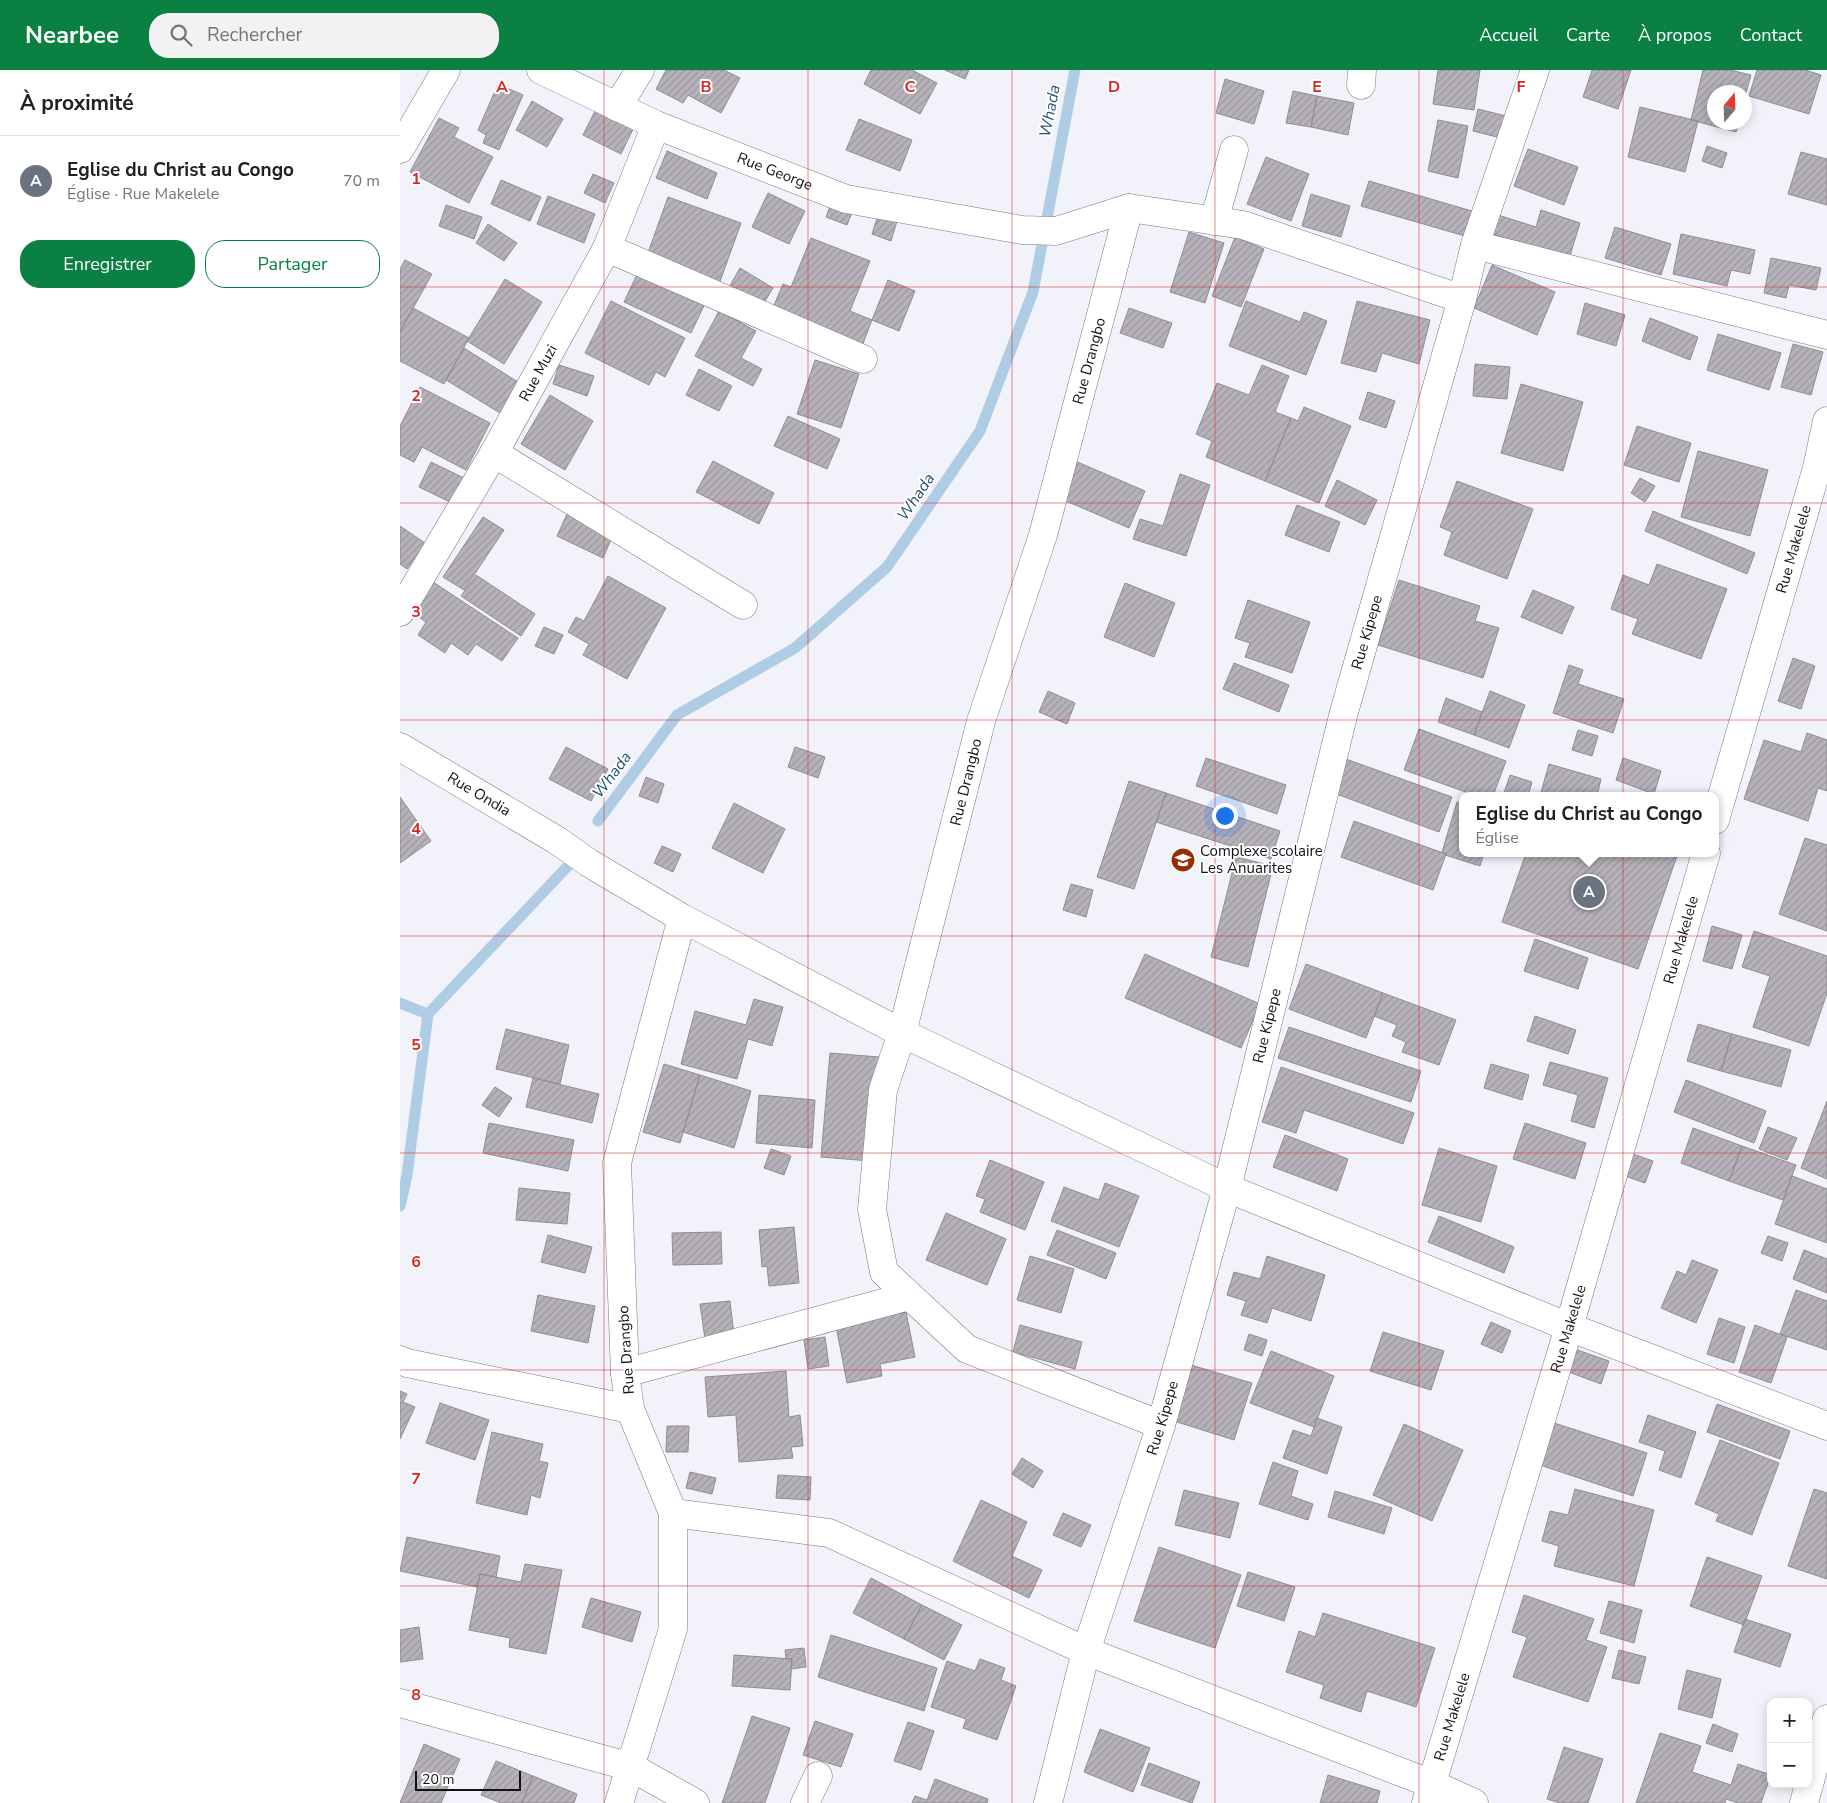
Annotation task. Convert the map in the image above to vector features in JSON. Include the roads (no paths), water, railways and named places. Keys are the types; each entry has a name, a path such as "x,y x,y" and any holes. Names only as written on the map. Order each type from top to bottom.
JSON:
{"street":[{"path":"400,149 446,70"},
{"name":"Rue George","path":"541,70 656,125 846,199 1022,230 1056,231 1129,208"},
{"path":"618,107 640,70"},
{"name":"Rue Kipepe","path":"1048,1803 1086,1651 1161,1425 1227,1188 1344,712 1462,299 1475,245 1535,70"},
{"name":"Rue Muzi","path":"400,612 494,453 607,248 656,125"},
{"path":"1214,221 1234,150"},
{"path":"1129,208 1243,226 1462,299"},
{"name":"Rue Drangbo","path":"1129,208 1046,524 982,721 902,1033 883,1090 872,1209 884,1272 966,1349 1161,1425"},
{"path":"1475,245 1827,335"},
{"path":"607,248 863,360"},
{"name":"Rue Makelele","path":"1719,806 1817,468 1827,421"},
{"path":"494,453 743,605"},
{"name":"Rue Ondia","path":"400,747 558,841 589,863 682,918 902,1033 1227,1188 1568,1326 1827,1426"},
{"name":"Rue Makelele","path":"1429,1794 1705,857"},
{"name":"Rue Drangbo","path":"619,1803 672,1629 673,1514 630,1409 625,1373 618,1163 682,918"},
{"path":"625,1373 909,1296"},
{"path":"400,1360 406,1363 630,1409"},
{"path":"673,1514 829,1533 1086,1651 1429,1794 1474,1803"},
{"path":"400,1703 631,1767 695,1803"},
{"path":"1804,1803 1827,1719"},
{"path":"804,1803 818,1776"}],"waterway":[{"name":"Whada","path":"598,821 677,715 795,648 887,567 980,431 1033,292 1075,70"},
{"name":"Whada","path":"400,1206 407,1175 428,1014 567,867"},
{"path":"400,1003 428,1014"}],"place":[{"name":"Complexe scolaire Les Anuarites","path":"1183,860"},
{"name":"Eglise du Christ au Congo","path":"1589,892"}]}
